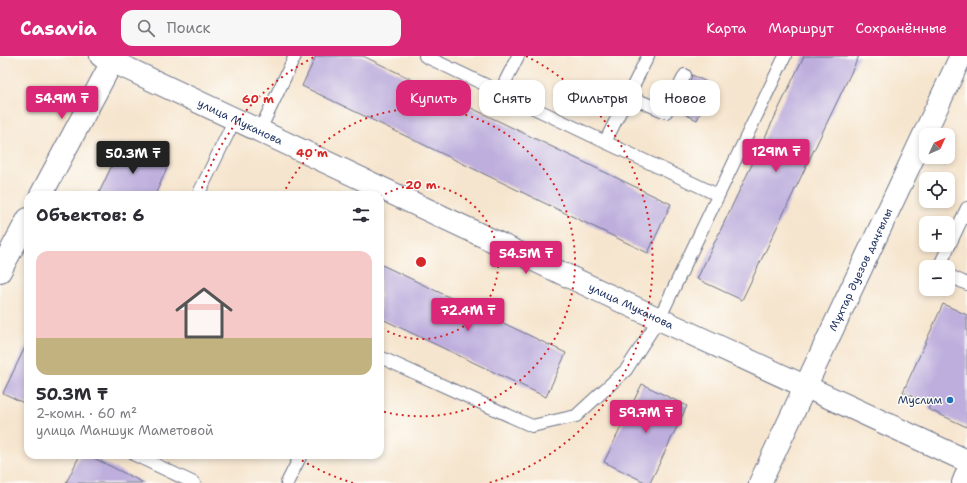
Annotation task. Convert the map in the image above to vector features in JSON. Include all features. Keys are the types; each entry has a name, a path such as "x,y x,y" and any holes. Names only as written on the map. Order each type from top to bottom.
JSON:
{"street":[{"name":"Мұхтар Әуезов даңғылы","path":"760,483 962,56"},
{"name":"улица Муканова","path":"107,59 659,319 967,461"},
{"path":"43,191 107,59"},
{"path":"0,271 24,226"},
{"path":"963,483 967,473"}],"lane":[{"path":"260,130 295,56"},
{"path":"425,56 479,82"},
{"path":"506,80 518,56"},
{"path":"636,80 648,56"},
{"path":"384,359 532,426 576,416 626,370 659,319 785,56"},
{"path":"642,102 666,112 685,75"},
{"path":"545,113 718,195"},
{"path":"605,142 618,116"},
{"path":"200,191 236,119"},
{"path":"942,260 967,208"},
{"path":"955,278 967,284"},
{"path":"143,459 194,483"},
{"path":"287,483 299,459"}],"building":[{"path":"316,56 363,56 413,80 396,80 396,116 471,116 471,108 479,112 479,116 488,116 671,204 648,253 302,86"},
{"path":"804,56 859,56 742,300 697,279"},
{"path":"692,75 702,80 690,80"},
{"path":"689,116 699,116 697,120"},
{"path":"122,144 168,166 157,191 100,191"},
{"path":"384,266 566,353 546,397 384,320"},
{"path":"943,304 967,315 967,427 928,409 930,405 903,392"},
{"path":"24,349 24,403 3,393"},
{"path":"642,384 687,406 650,483 647,483 604,462"},
{"path":"78,459 96,459 144,483 66,483"}],"place":[{"name":"Муслим","path":"950,400"}]}
